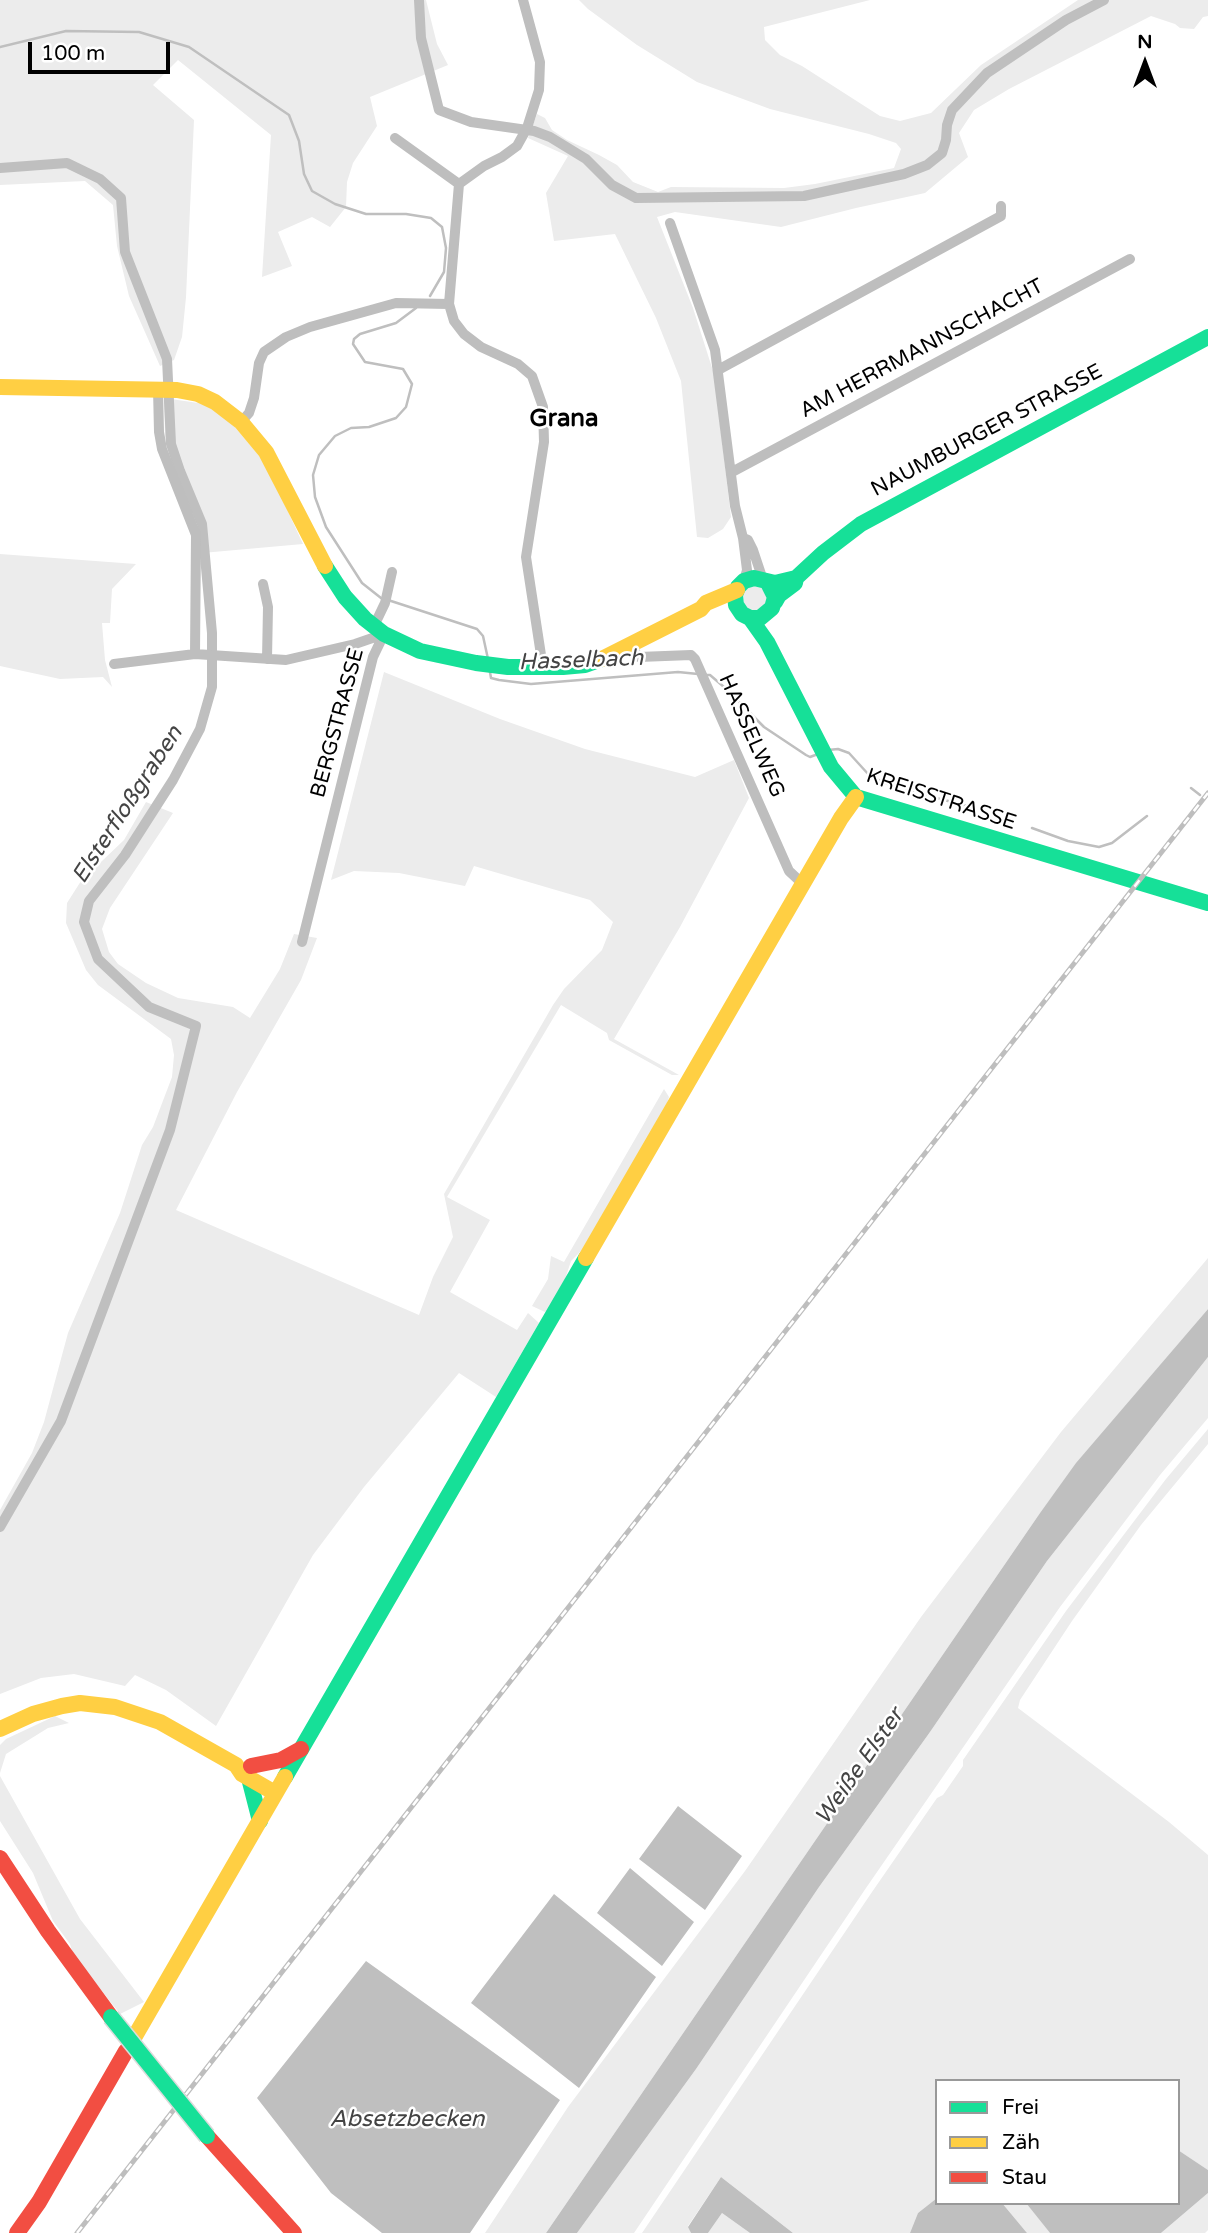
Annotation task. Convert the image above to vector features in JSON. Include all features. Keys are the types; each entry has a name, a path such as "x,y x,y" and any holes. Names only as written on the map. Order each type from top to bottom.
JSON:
{"main road":[{"name":"NAUMBURGER STRASSE","path":"771,608 779,595 795,583 796,578 831,545 872,517 1208,337"},
{"path":"0,387 166,389 207,397 241,422 258,442 276,469 302,527 326,570 345,597 379,630 420,651 499,666 543,668 585,665 632,648 701,609 706,603 754,578 775,583 796,578"},
{"path":"701,609 722,607 760,618 771,608 774,591 766,581"},
{"path":"740,586 735,600 745,614"},
{"name":"KREISSTRASSE","path":"767,642 771,608"},
{"name":"KREISSTRASSE","path":"745,614 767,642 822,750 839,778 856,797 1208,903"},
{"path":"135,2036 841,818 856,797"},
{"path":"0,1729 48,1709 80,1703 123,1709 160,1722 278,1788"},
{"path":"245,1770 281,1760 300,1749"},
{"path":"245,1770 260,1821"},
{"path":"0,1858 48,1931 111,2017 207,2136 294,2233"},
{"path":"17,2233 39,2202 127,2051"}],"street":[{"path":"523,0 540,62 539,90 525,134 517,146 460,184 449,304 454,321 464,334 481,347 518,363 531,376 543,407 544,442 526,557 543,668"},
{"path":"396,138 460,184"},
{"path":"718,370 1001,216 1001,206"},
{"path":"670,223 715,348 735,506 747,570 740,586"},
{"name":"AM HERRMANNSCHACHT","path":"732,472 1130,259"},
{"path":"241,422 254,398 259,363 264,352 286,337 310,327 396,303 449,304"},
{"path":"166,389 159,432 162,449 197,536 206,655"},
{"path":"743,538 748,540 766,581"},
{"path":"379,630 392,572"},
{"path":"262,584 268,607 267,659"},
{"name":"BERGSTRASSE","path":"114,664 206,655 286,660 355,644 379,630"},
{"name":"BERGSTRASSE","path":"302,942 379,630"},
{"name":"HASSELWEG","path":"632,648 639,657 691,655 789,871 804,885"}],"shaded area":[{"path":"0,0 426,0 437,44 448,65 370,97 377,126 353,163 347,182 346,207 330,227 312,217 278,232 292,266 262,277 271,135 178,60 153,85 194,120 182,337 174,360 160,366 129,296 117,246 113,205 85,181 0,185"},
{"path":"579,0 870,0 764,27 765,40 780,55 880,116 900,121 931,113 981,65 1078,0 1208,0 1208,16 1203,17 1194,29 1180,28 1151,16 1009,89 974,110 959,133 968,157 925,193 781,227 675,212 657,217 693,308 714,374 731,517 723,529 708,538 697,537 681,381 656,318 615,234 554,241 546,193 568,156 528,138 537,114 545,118 552,130 567,140 617,165 633,182 658,192 671,187 784,188 815,184 894,168 901,149 896,143 869,134 770,109 697,82 637,45"},
{"path":"164,398 205,404 228,419 266,464 303,544 202,553 200,528 169,454 165,435"},
{"path":"0,554 136,564 112,589 110,623 102,623 105,660 112,687 103,677 60,679 0,666"},
{"path":"759,585 770,599 760,612 744,608 743,591"},
{"path":"384,672 500,719 585,749 695,777 734,760 749,798 680,927 614,1039 679,1075 672,1075 609,1040 607,1033 561,1005 447,1197 490,1220 450,1292 517,1330 528,1313 539,1323 496,1397 459,1373 364,1487 313,1555 216,1726 166,1690 135,1675 125,1686 74,1674 41,1678 0,1694 0,1510 32,1453 44,1422 68,1333 120,1213 142,1145 153,1127 172,1077 174,1055 171,1039 98,985 86,970 66,923 67,903 81,881 124,840 146,802 173,813 110,908 102,929 109,952 118,964 146,983 178,998 233,1007 250,1018 280,969 294,934 317,938 301,980 237,1092 176,1210 419,1315 433,1277 453,1237 444,1194 553,1005 564,989 602,950 613,922 590,900 474,866 465,886 399,873 354,871 331,880"},
{"path":"664,1089 669,1097 667,1103 586,1246 571,1261 565,1279 547,1311 532,1306 548,1279 551,1256 564,1262"},
{"path":"1208,1258 1208,1309 1077,1463 1040,1513 546,2233 485,2233 568,2107 745,1871 921,1617 1061,1432"},
{"path":"1208,1357 1208,1418 1160,1475 1060,1607 866,1888 634,2233 577,2233 696,2069 819,1887 930,1732 1047,1561"},
{"path":"1208,1429 1208,1444 1141,1525 1072,1621 1020,1700 1018,1708 1169,1822 1208,1855 1208,2170 1180,2151 1180,2079 935,2079 935,2200 918,2213 910,2233 793,2233 721,2177 688,2226 691,2233 642,2233 872,1892 937,1798 943,1795 963,1766 963,1760 1066,1611 1166,1479"},
{"path":"55,1716 69,1723 48,1728 6,1754 0,1773 0,1745 6,1739"},
{"path":"0,1776 80,1919 144,2002 120,2014 73,1954 70,1944 53,1921 33,1873 0,1821"},
{"path":"1208,2193 1208,2230 1205,2233 1161,2233"},
{"path":"1004,2205 1028,2205 1050,2233 1027,2233"},
{"path":"722,2213 750,2233 708,2233"}],"water":[{"path":"1208,1309 1208,1357 1047,1561 930,1732 819,1887 696,2069 577,2233 546,2233 1040,1513 1076,1463"},
{"path":"678,1806 742,1856 705,1910 639,1859"},
{"path":"630,1868 694,1922 662,1966 597,1913"},
{"path":"554,1894 656,1977 579,2088 471,2003"},
{"name":"Absetzbecken","path":"366,1961 560,2100 470,2233 382,2233 331,2193 257,2098"},
{"path":"1180,2151 1208,2170 1208,2193 1161,2233 1050,2233 1028,2205 1180,2205"},
{"path":"721,2177 793,2233 750,2233 722,2213 708,2233 691,2233 688,2227"},
{"path":"935,2200 935,2205 1004,2205 1027,2233 910,2233 918,2213"}],"waterway":[{"name":"Elsterfloßgraben","path":"419,0 421,38 439,110 471,122 534,131 550,137 586,159 612,185 636,198 804,196 904,174 927,165 942,153 952,110 987,73 1066,20 1104,0"},
{"name":"Hasselbach","path":"0,47 66,31 139,32 189,47 289,115 299,141 304,174 312,191 335,204 366,214 406,214 431,218 442,227 446,248 444,272 430,296"},
{"name":"Elsterfloßgraben","path":"0,168 67,163 100,179 121,198 125,252 167,359 171,444 202,524 212,633 212,687 200,729 173,780 125,855 89,901 84,922 98,959 149,1007 196,1026 170,1130 61,1421 0,1527"},
{"name":"Hasselbach","path":"381,598 362,583 326,527 315,497 313,475 319,455 335,436 351,428 369,427 396,418 406,407 412,384 403,369 365,362 353,344 360,334 396,323 416,308"},
{"name":"Hasselbach","path":"388,600 477,629 483,636 488,659"},
{"name":"Hasselbach","path":"490,672 491,678 531,684 678,672 698,674"},
{"name":"Hasselbach","path":"705,675 710,675 724,687 764,727 806,755 810,757 818,754"},
{"name":"Hasselbach","path":"828,750 838,749 849,753 869,775 883,782 972,807"},
{"name":"Hasselbach","path":"1191,788 1200,795"},
{"name":"Hasselbach","path":"1032,828 1068,841 1099,847 1112,843 1147,816"}],"railway":[{"path":"77,2233 1208,793"}],"traffic: fast":[{"path":"775,602 823,553 861,524 1208,337"},
{"path":"325,566 345,597 365,619 384,634 420,651 508,667 563,667 585,665 602,659"},
{"path":"768,583 775,597 772,608 760,618 750,618 742,614 736,605 735,595 744,581 754,578 775,583 796,578"},
{"path":"750,618 767,642 831,767 856,797 1208,903"},
{"path":"285,1777 586,1258"},
{"path":"249,1778 260,1821"},
{"path":"111,2017 207,2136"}],"traffic: slow":[{"path":"0,387 177,390 198,394 215,402 241,422 266,452 325,566"},
{"path":"602,659 701,609 706,603 737,590"},
{"path":"586,1258 841,818 856,797"},
{"path":"0,1729 33,1714 62,1706 80,1703 115,1707 160,1722 236,1765 242,1774 275,1793"},
{"path":"135,2036 285,1777"}],"traffic: jam":[{"path":"251,1766 281,1760 301,1749"},
{"path":"0,1858 48,1931 111,2017"},
{"path":"17,2233 39,2202 126,2051"},
{"path":"207,2136 294,2233"}],"district":[{"name":"Grana","path":"564,420"}],"water label":[{"name":"Weiße Elster","path":"860,1767"}]}
